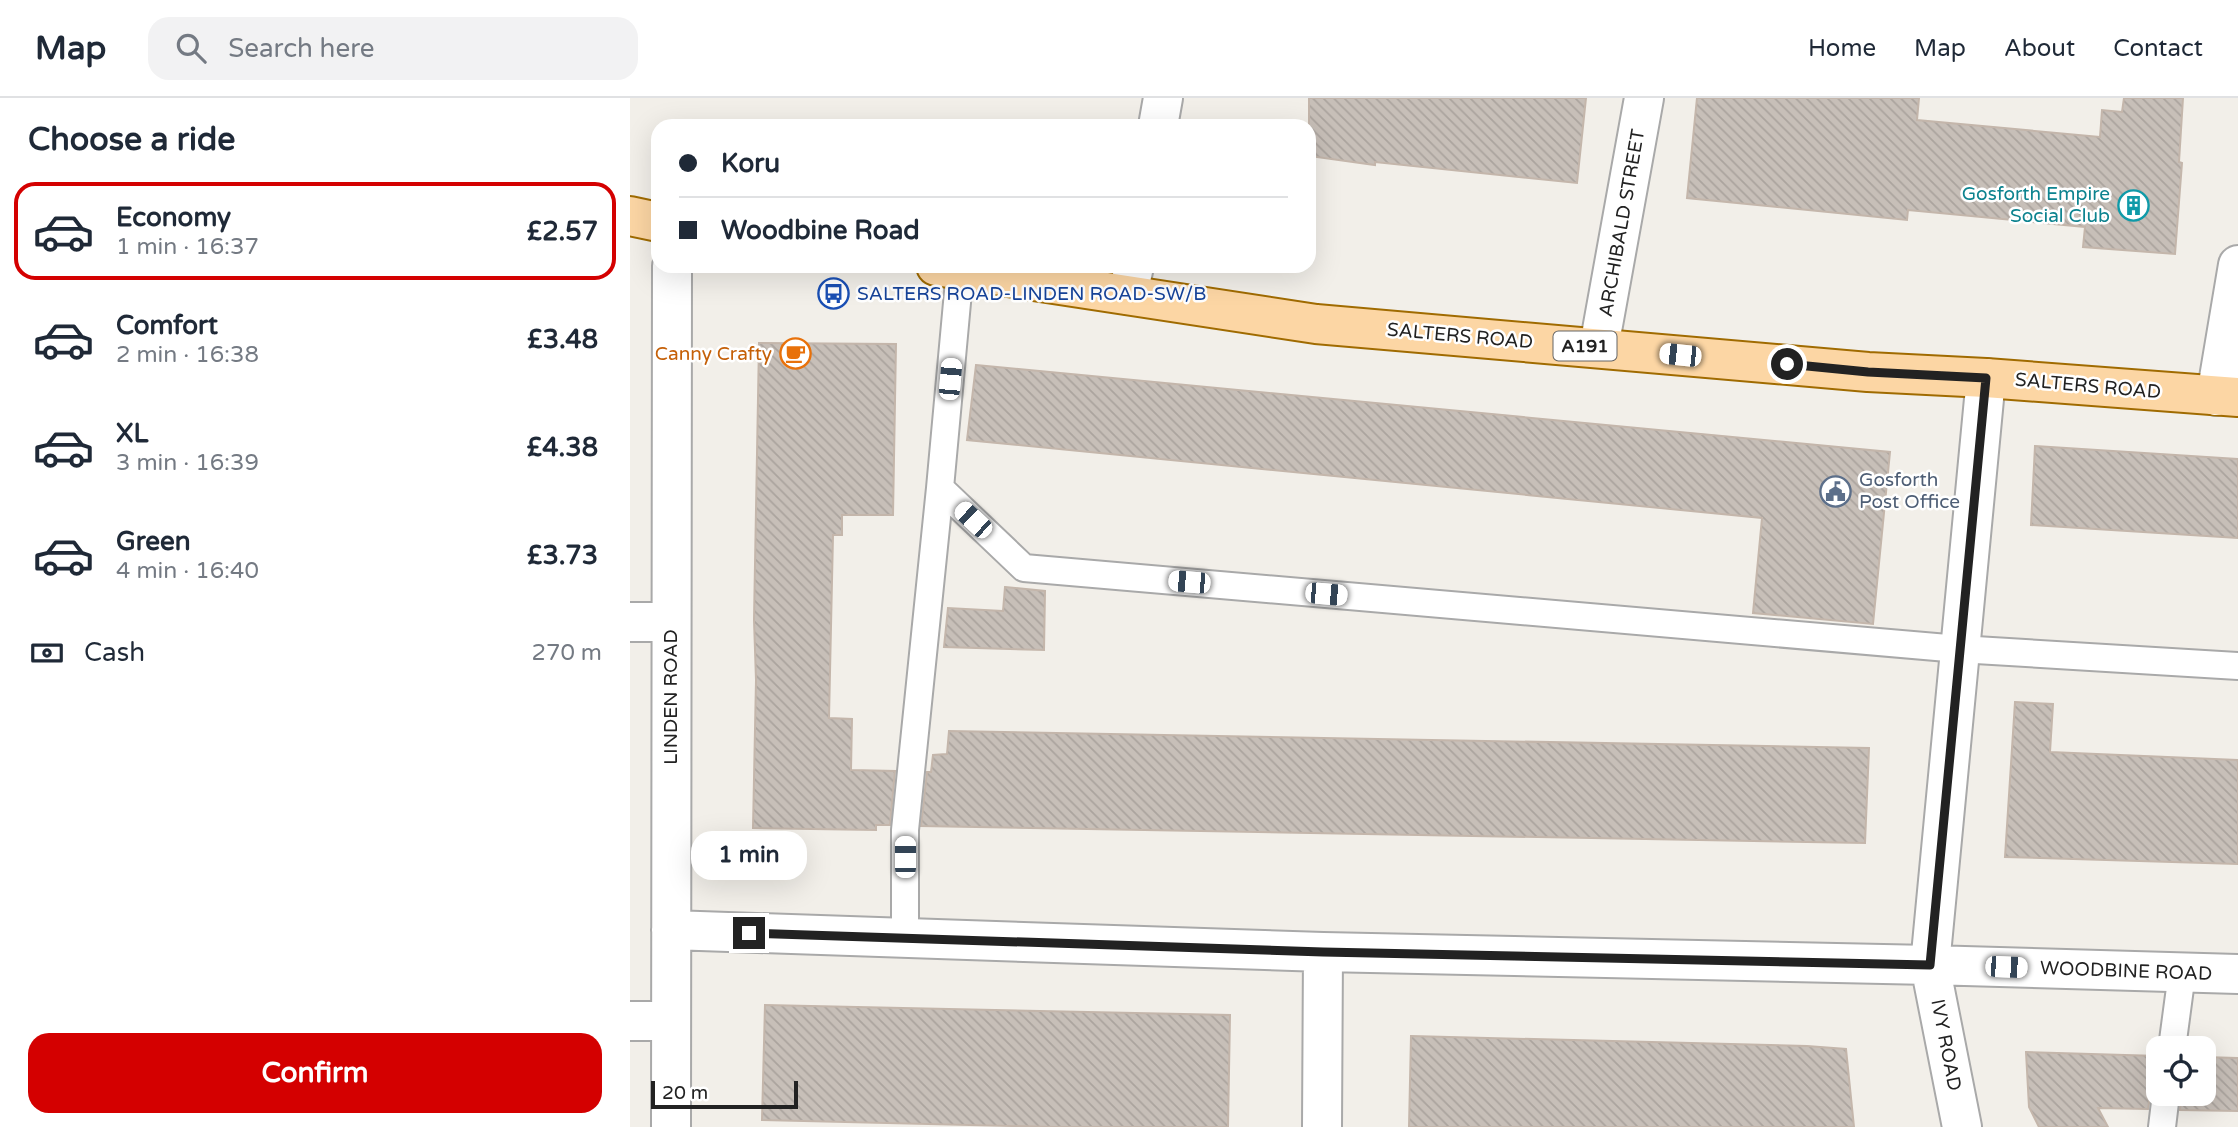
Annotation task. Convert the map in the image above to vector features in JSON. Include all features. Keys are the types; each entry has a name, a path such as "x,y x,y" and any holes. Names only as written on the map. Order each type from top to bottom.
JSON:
{"main road":[{"path":"630,216 651,220"},
{"name":"SALTERS ROAD","path":"1018,273 1131,281 1317,324 1868,372 1986,378 2227,397"}],"street":[{"path":"1159,119 1163,98"},
{"name":"ARCHIBALD STREET","path":"1599,347 1644,98"},
{"path":"2227,397 2238,265"},
{"name":"LINDEN ROAD","path":"671,1127 672,273"},
{"name":"IVY ROAD","path":"1962,1127 1930,965 1986,378"},
{"path":"630,622 671,622"},
{"name":"WOODBINE ROAD","path":"671,930 1323,952 2238,974"},
{"path":"1322,1127 1323,952"},
{"path":"630,1021 671,1021"}],"lane":[{"path":"905,938 905,830 940,488 948,273"},
{"path":"940,488 1024,568 1959,649 2238,666"},
{"path":"2174,1036 2182,973"},
{"path":"2162,1127 2165,1106"}],"building":[{"path":"1309,98 1586,98 1577,183 1375,162 1375,165 1316,157 1316,119 1309,119"},
{"path":"1697,98 1919,98 1917,120 2100,137 2102,110 2122,112 2124,98 2183,98 2179,162 2182,163 2175,254 2083,247 2085,227 1908,210 1907,220 1687,198"},
{"path":"759,343 896,344 893,515 842,515 842,535 833,535 829,718 852,719 851,770 895,771 890,825 876,825 876,830 753,828"},
{"path":"976,365 1890,452 1873,624 1753,613 1762,518 967,440"},
{"path":"2035,446 2238,459 2238,538 2031,525"},
{"path":"1005,587 1045,591 1044,650 944,647 948,608 1003,611"},
{"path":"2015,702 2053,704 2050,752 2238,760 2238,864 2005,857"},
{"path":"949,731 1869,748 1865,843 921,826 927,772 931,772 933,755 947,754"},
{"path":"765,1005 1230,1015 1228,1127 1053,1127 762,1120"},
{"path":"1411,1036 1846,1049 1854,1127 1409,1127"},
{"path":"2026,1052 2146,1056 2148,1109 2098,1108 2108,1127 2039,1127 2029,1107"},
{"path":"2216,1057 2238,1058 2238,1111 2180,1110 2180,1106 2216,1106"}],"place":[{"name":"Gosforth Empire Social Club","path":"2133,205"},
{"name":"SALTERS ROAD-LINDEN ROAD-SW/B","path":"834,294"},
{"name":"Canny Crafty","path":"795,354"},
{"name":"Gosforth Post Office","path":"1836,491"}],"route":[{"path":"749,933 1323,952 1930,965 1986,378 1868,372 1787,364"}]}
